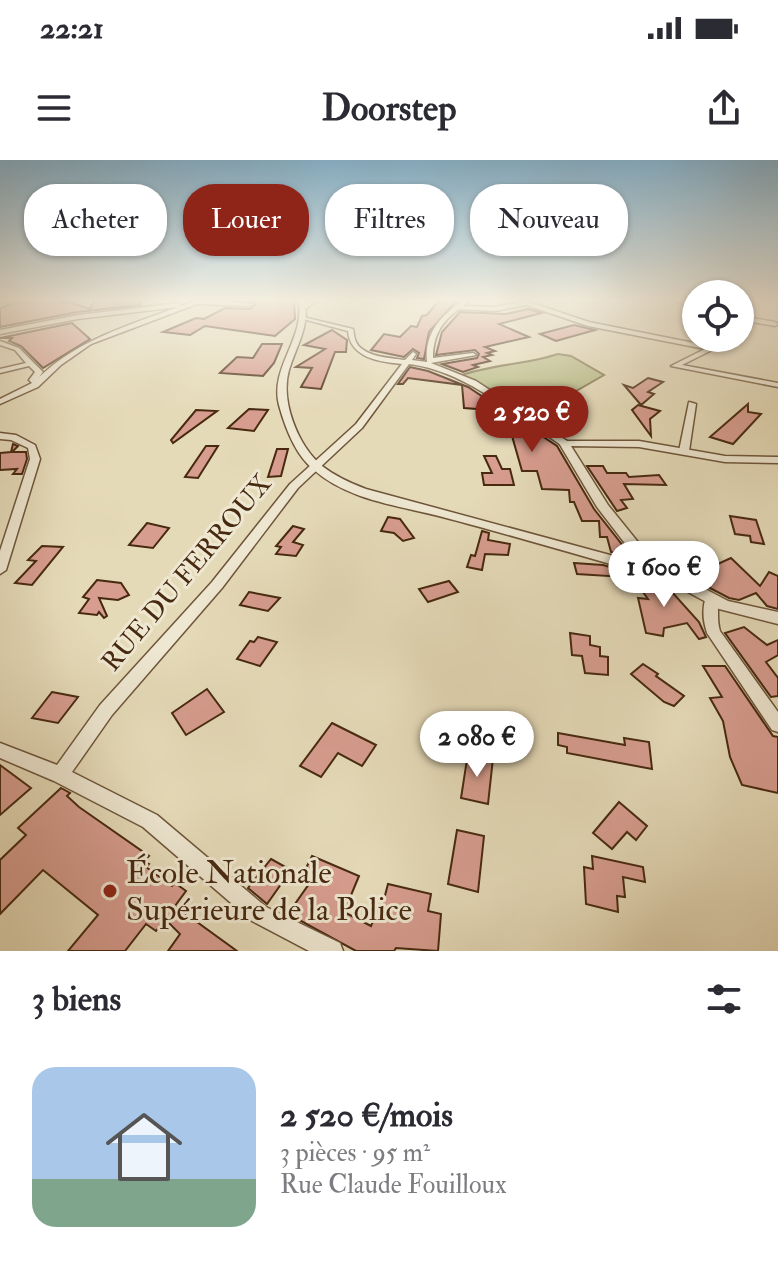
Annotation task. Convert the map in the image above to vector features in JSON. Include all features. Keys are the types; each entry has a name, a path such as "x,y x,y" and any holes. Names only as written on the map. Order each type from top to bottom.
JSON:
{"street":[{"path":"0,402 39,382 58,363 89,343 108,336"},
{"path":"295,336 281,380 281,396 315,466 348,486 382,497 621,562 649,565"},
{"path":"351,336 352,342 362,352 429,363 473,383 564,443 603,507 649,565 711,600 778,618"},
{"path":"429,363 429,342 433,336"},
{"path":"650,336 712,348 675,366 778,385"},
{"path":"0,343 17,349 39,372 33,380 39,382"},
{"path":"429,363 473,355"},
{"name":"RUE DU FERROUX","path":"60,775 106,710 217,585 294,486 359,426 408,358"},
{"path":"0,371 29,364"},
{"path":"684,451 692,404"},
{"path":"0,436 24,441 32,447 35,459 0,570"},
{"path":"564,443 639,444 751,461 778,460"},
{"path":"711,600 710,622 714,633 778,725"},
{"path":"0,750 60,775 150,821 259,914 332,951"}],"green space":[{"path":"558,354 571,356 604,375 534,415 459,376 484,369"}],"building":[{"path":"87,336 90,339 43,368 21,346 9,341 12,338 0,338"},
{"path":"321,336 341,336 347,340 346,352 335,352 321,389 301,387 312,368 296,367 325,349 304,345"},
{"path":"382,336 428,336 424,359 417,358 419,353 413,349 404,357 371,350"},
{"path":"441,336 529,337 485,347 495,351 483,357 490,361 473,365 478,367 463,372 442,364 477,358 479,354 475,350 436,355"},
{"path":"544,336 574,336 556,341"},
{"path":"262,344 282,344 274,363 263,376 220,373 237,357 253,358"},
{"path":"410,367 468,387 557,446 594,509 631,556 611,552 607,537 600,537 599,521 582,521 574,502 570,502 569,490 542,489 537,471 522,471 512,436 507,437 497,418 477,409 464,408 462,385 408,378 403,384 398,384"},
{"path":"648,378 663,382 648,392 654,394 641,405 624,385 633,388"},
{"path":"748,404 748,412 761,414 733,444 710,437"},
{"path":"638,405 660,411 650,419 651,436 632,410"},
{"path":"249,409 268,410 254,431 228,428"},
{"path":"196,410 217,411 173,443 171,440"},
{"path":"554,410 574,418 556,426 571,432 565,436 539,419"},
{"path":"13,444 18,446 12,452 26,452 22,474 13,474 17,469 0,470 0,453 11,452"},
{"path":"206,446 218,446 198,478 185,477"},
{"path":"277,449 288,449 281,476 268,477"},
{"path":"484,456 496,456 502,469 510,469 514,485 484,485 482,473 492,473"},
{"path":"587,466 603,466 607,473 626,473 629,477 659,475 666,485 624,484 633,499 621,500 627,508 617,511"},
{"path":"730,516 756,520 764,544 751,542 750,536 735,534"},
{"path":"388,517 400,519 414,538 403,541 394,533 381,531"},
{"path":"147,523 169,528 153,548 129,545"},
{"path":"293,526 304,529 293,542 303,545 296,556 276,554 281,547 276,546"},
{"path":"482,531 489,533 488,540 510,544 508,555 485,554 482,570 467,567 471,555 475,556"},
{"path":"42,546 63,547 32,585 15,583 36,561 28,560"},
{"path":"731,558 760,586 769,572 778,576 778,609 767,606 756,593 739,600 729,598 689,577"},
{"path":"574,563 603,565 620,570 624,577 577,574"},
{"path":"652,576 663,582 699,622 706,637 699,639 687,623 664,628 663,636 646,633 638,598 648,599 634,580"},
{"path":"97,580 121,583 129,595 118,600 99,598 107,616 104,618 99,612 97,615 79,613 89,599 83,597"},
{"path":"449,581 458,592 428,602 419,589"},
{"path":"249,592 280,598 268,611 240,605"},
{"path":"744,627 767,645 778,640 778,655 766,662 778,678 778,696 771,697 725,633"},
{"path":"570,633 590,636 590,645 600,647 600,656 608,657 608,675 585,673 582,656 572,655"},
{"path":"258,637 277,642 260,666 237,659 250,641 254,642"},
{"path":"643,664 684,696 674,706 664,702 631,674"},
{"path":"703,666 725,666 773,736 778,737 778,793 742,785 730,757 723,721 710,698 722,697"},
{"path":"207,689 224,712 186,735 172,713"},
{"path":"52,692 78,697 58,723 32,718"},
{"path":"434,722 460,729 458,741 432,734"},
{"path":"332,723 376,745 362,766 338,753 321,777 300,766"},
{"path":"558,733 625,745 624,738 649,742 652,769 567,753 567,747 558,745"},
{"path":"468,753 493,758 488,804 461,798"},
{"path":"0,765 31,788 0,815"},
{"path":"61,788 70,793 67,796 79,807 149,856 144,861 149,864 146,867 172,886 175,883 186,891 175,906 237,951 168,951 180,934 165,919 156,931 146,924 125,951 68,951 98,915 43,870 0,914 0,860 26,835 18,828"},
{"path":"619,802 647,826 636,840 627,832 612,849 593,833"},
{"path":"457,830 484,836 478,892 448,884"},
{"path":"312,856 359,876 344,912 371,926 379,906 382,907 388,884 431,894 428,911 441,914 438,951 396,948 394,951 356,951 288,914 311,881 302,876"},
{"path":"592,856 643,867 645,882 623,877 625,897 617,896 618,912 586,904 584,867 593,869"},
{"path":"271,859 291,870 267,904 248,888"}],"place":[{"name":"École Nationale Supérieure de la Police","path":"110,891"}]}
